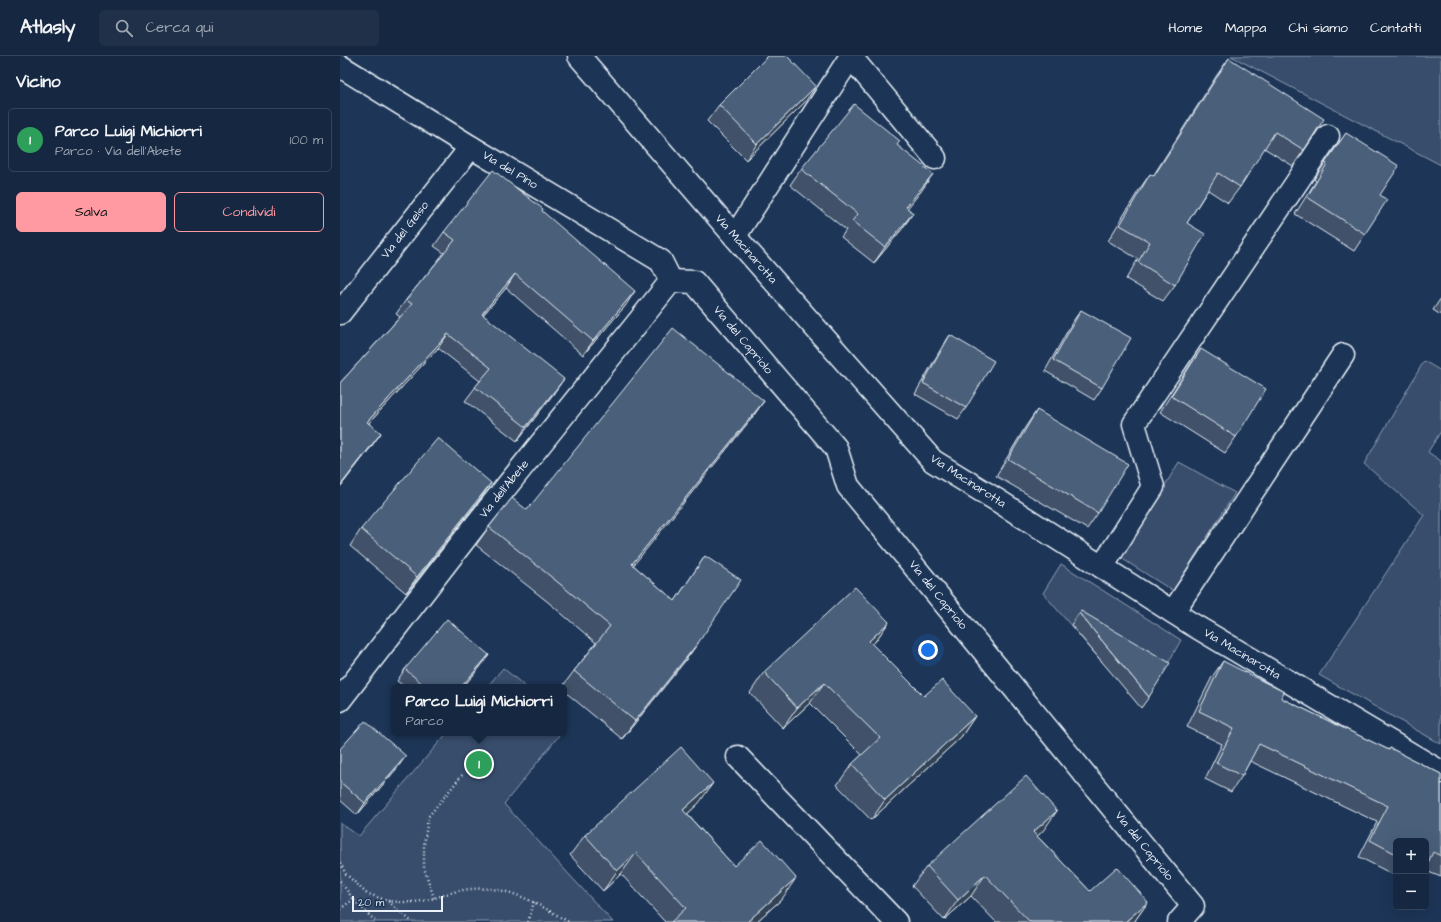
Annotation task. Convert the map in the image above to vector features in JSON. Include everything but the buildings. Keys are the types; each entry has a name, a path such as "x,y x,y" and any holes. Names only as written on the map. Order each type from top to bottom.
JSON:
{"street":[{"name":"Via Macinarotta","path":"579,56 933,461 1173,612 1441,772"},
{"path":"735,236 851,56 935,158"},
{"name":"Via del Pino","path":"340,66 471,147 661,260 671,281"},
{"path":"1102,567 1153,486 1134,424 1328,136"},
{"name":"Via del Gelso","path":"340,313 471,147"},
{"name":"Via dell'Abete","path":"340,700 474,527 671,281"},
{"name":"Via del Capriolo","path":"671,281 694,282 836,448 848,486 1193,906 1179,922"},
{"path":"1173,612 1343,354"},
{"path":"738,757 896,922"}],"path":[{"path":"434,898 424,868 424,845 428,817 463,774"},
{"path":"340,863 346,874 366,893 388,902 412,922"},
{"path":"340,882 354,900 376,922"},
{"path":"388,902 420,902 462,890 486,888 509,891 534,902 569,922"},
{"path":"340,908 354,900"},
{"path":"528,922 534,902"}],"shaded area":[{"path":"1231,56 1441,56 1441,165"},
{"path":"1424,361 1441,371 1441,431 1428,452 1441,461 1441,744 1319,675 1424,515 1364,464"},
{"path":"1179,462 1235,493 1173,591 1121,558"},
{"path":"1061,564 1181,640 1162,674 1112,645 1102,662 1043,593"},
{"path":"503,668 522,684 490,684"},
{"path":"444,736 559,736 504,804 613,922 340,922 340,823 359,836"}],"place":[{"name":"Parco Luigi Michiorri","path":"479,764"}]}
